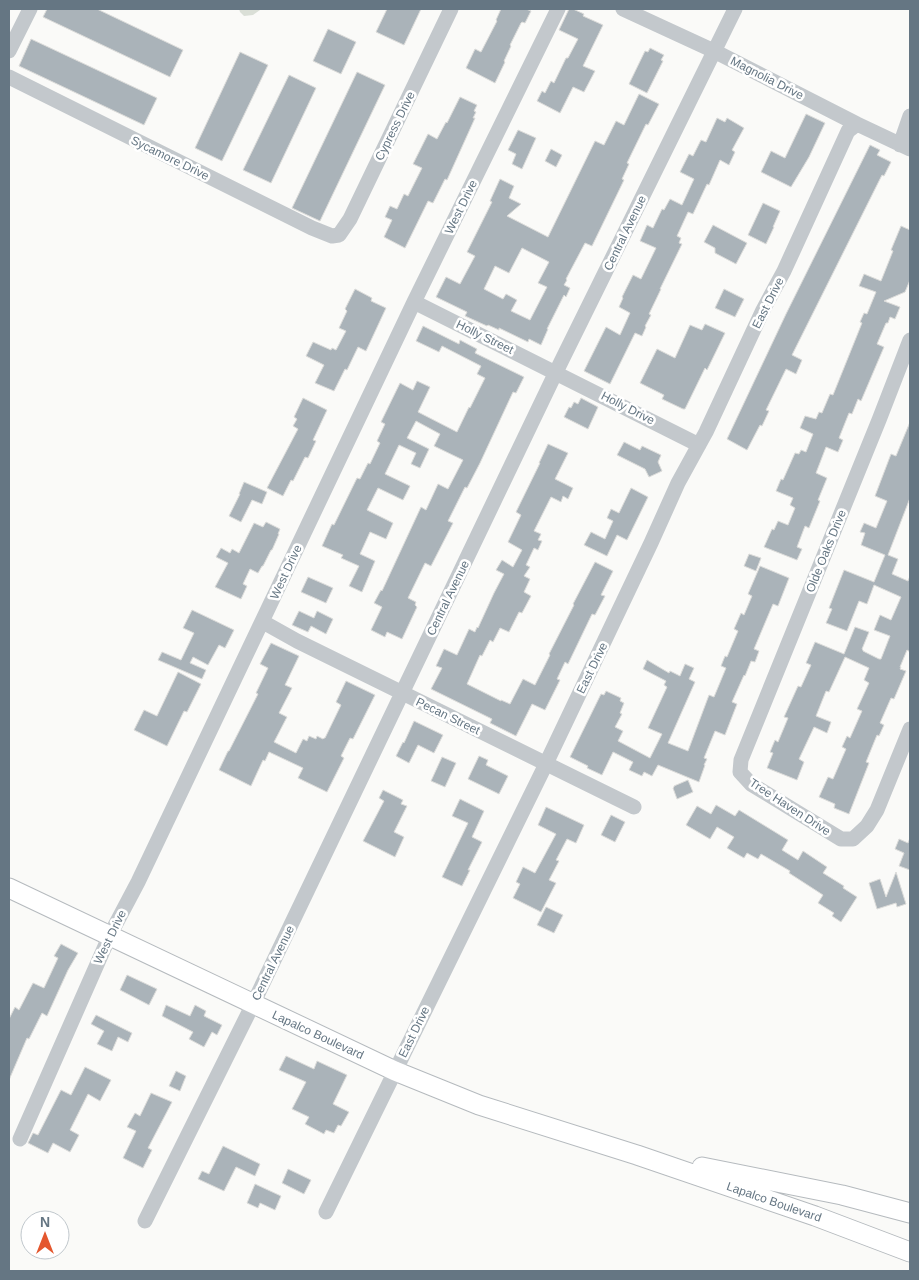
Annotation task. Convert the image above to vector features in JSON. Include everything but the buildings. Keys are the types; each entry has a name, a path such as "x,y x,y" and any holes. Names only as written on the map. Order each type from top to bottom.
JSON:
{"main road":[{"name":"Lapalco Boulevard","path":"9,888 395,1071 479,1105 637,1155 815,1216 910,1252"},
{"name":"Lapalco Boulevard","path":"637,1155 842,1195 910,1213"}],"street":[{"path":"9,51 30,9"},
{"name":"Cypress Drive","path":"332,236 339,235 350,219 451,9"},
{"name":"West Drive","path":"20,1138 110,935 138,882 414,302 558,9"},
{"name":"Magnolia Drive","path":"623,9 714,51 905,147"},
{"name":"Central Avenue","path":"145,1221 253,1004 556,372 735,9"},
{"name":"Sycamore Drive","path":"9,77 312,228 332,236"},
{"path":"905,147 910,116"},
{"name":"East Drive","path":"326,1212 546,764 652,543 678,484 706,432 763,310 784,271 848,131 856,124"},
{"name":"Holly Street","path":"414,302 556,372"},
{"name":"Olde Oaks Drive","path":"741,760 910,340"},
{"name":"Holly Drive","path":"556,372 700,444"},
{"name":"Pecan Street","path":"263,622 297,641 634,807"},
{"name":"Tree Haven Drive","path":"741,760 740,772 751,784 841,839 852,839 867,826 877,810 910,729"}],"shaded area":[{"path":"239,9 260,10 253,15 244,16"}]}
